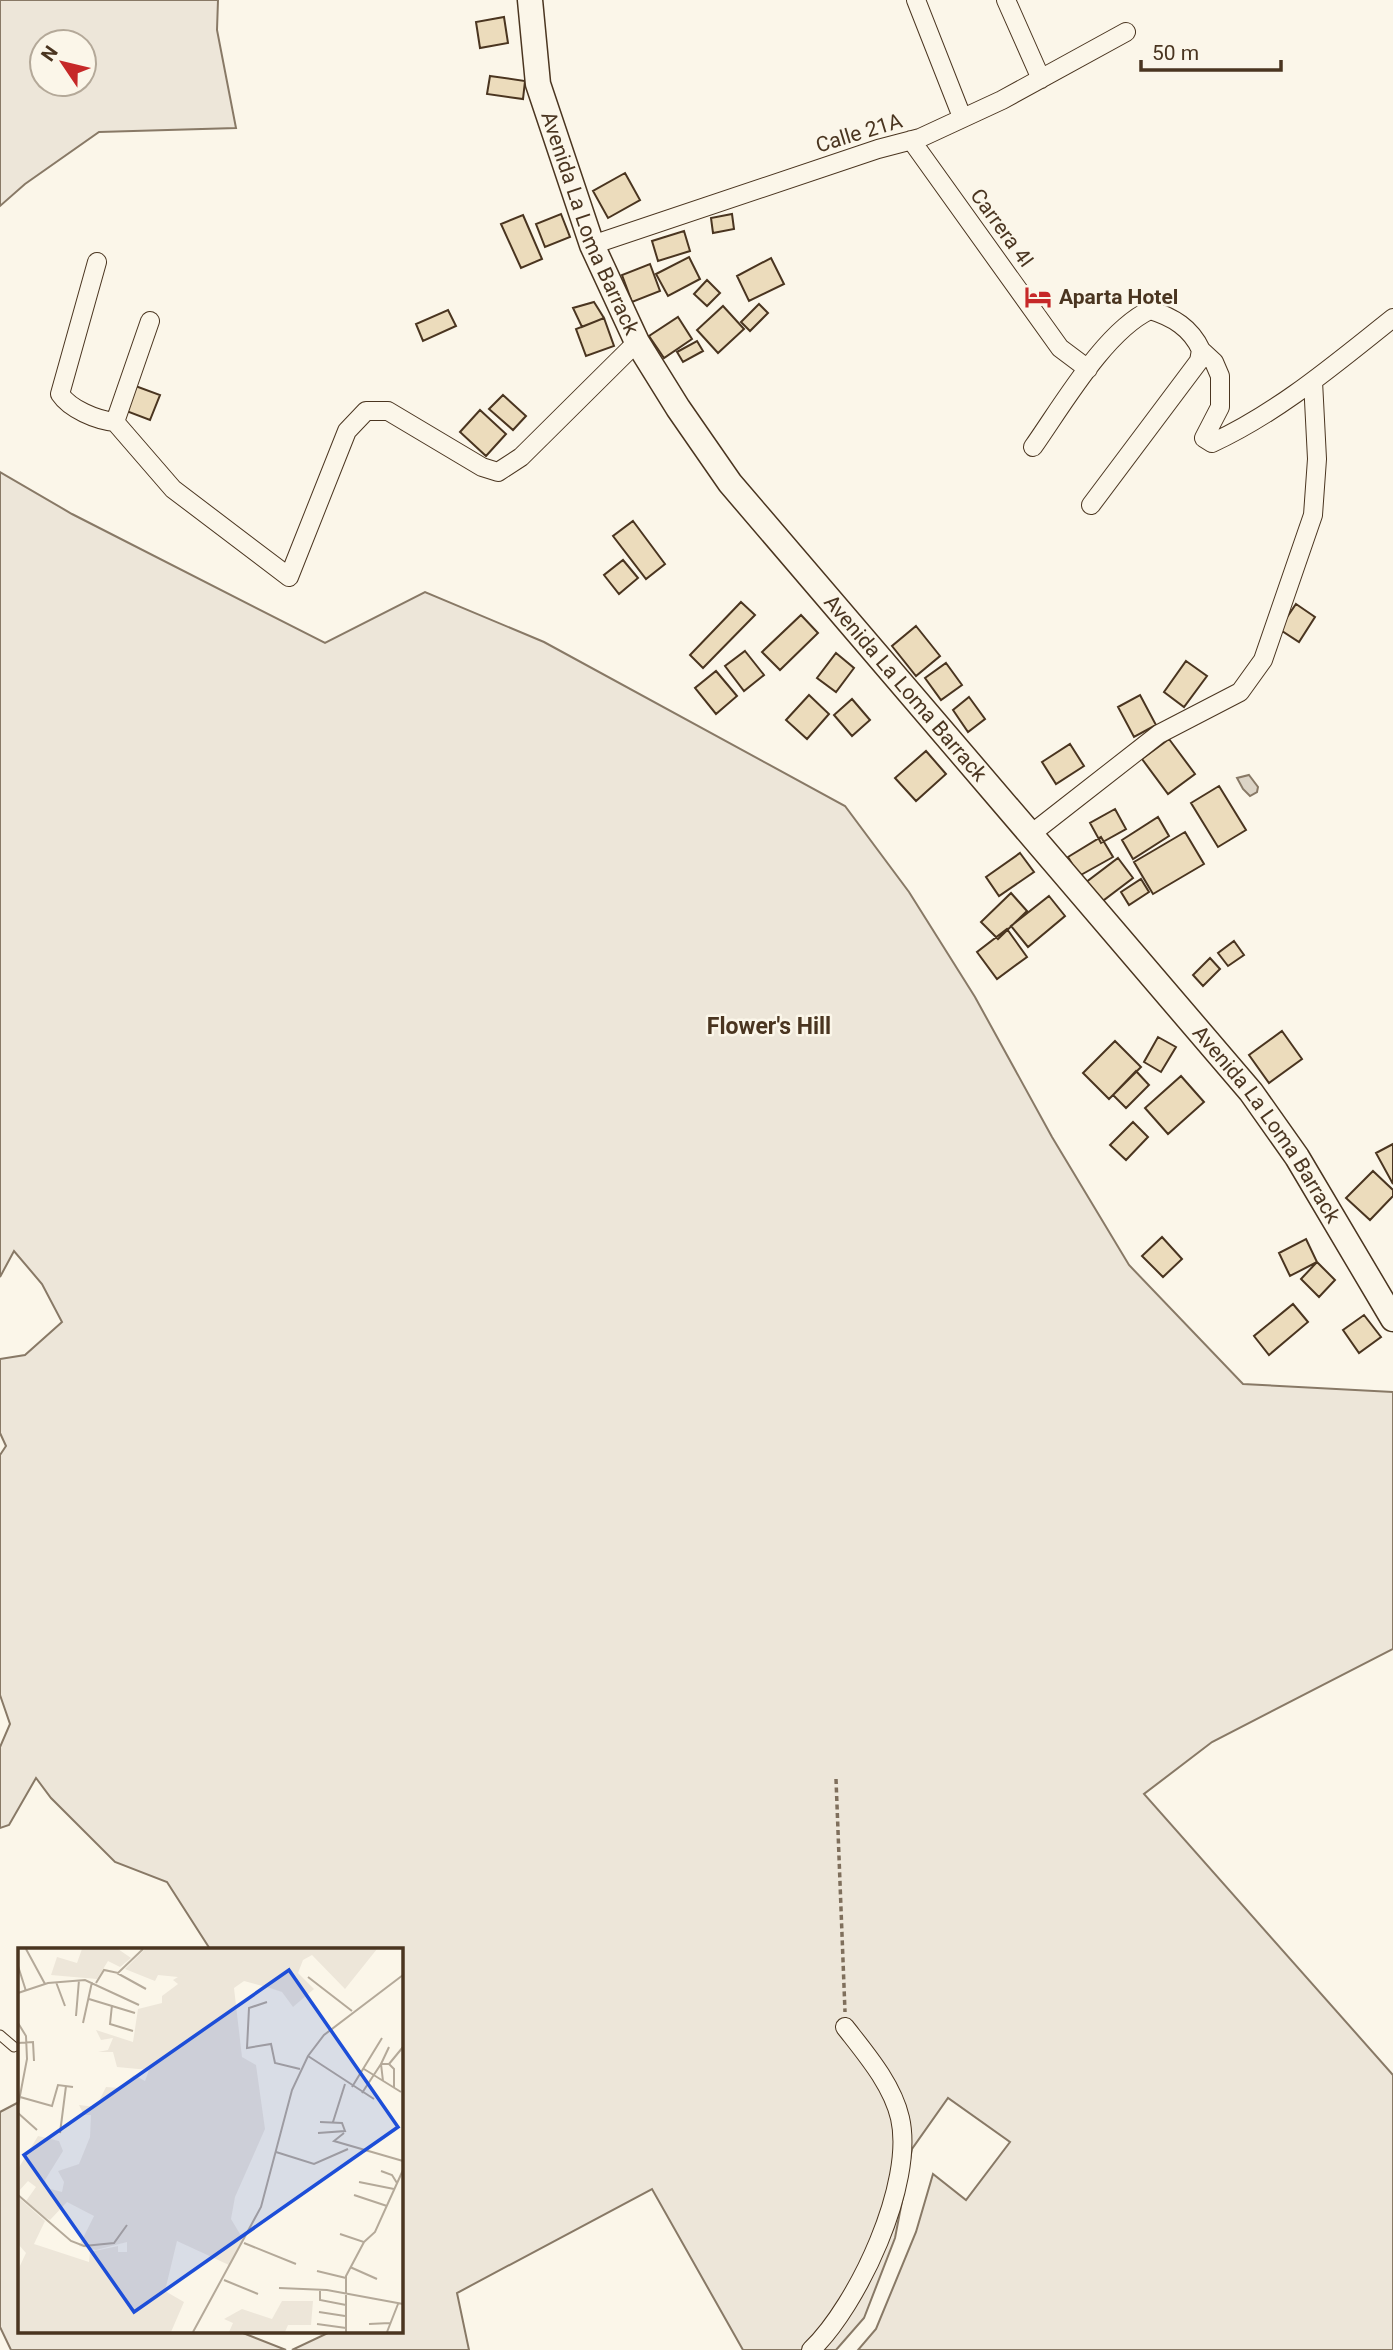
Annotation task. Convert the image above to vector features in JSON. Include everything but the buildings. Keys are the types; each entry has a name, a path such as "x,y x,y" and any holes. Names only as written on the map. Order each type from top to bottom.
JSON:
{"main road":[{"name":"Avenida La Loma Barrack","path":"530,0 538,84 592,245 637,342 678,408 730,483 1251,1092 1297,1157 1393,1319"}],"street":[{"path":"916,0 962,117"},
{"path":"1006,0 1041,79"},
{"name":"Calle 21A","path":"592,245 911,140 1002,100 1126,32"},
{"name":"Carrera 4I","path":"911,140 1060,348 1088,369"},
{"path":"97,262 60,394 65,401 101,420 115,422 173,489 289,577 346,431 366,411 388,411 482,467 498,472 521,457 637,342"},
{"path":"1033,447 1088,369 1133,318 1150,310 1167,315 1193,334 1201,350 1214,362 1220,376 1220,407 1204,438 1212,443 1258,420 1393,318"},
{"path":"115,422 150,321"},
{"path":"1091,505 1199,361 1201,350"},
{"path":"1031,834 1159,734 1240,692 1263,660 1313,515 1317,458 1313,381"},
{"path":"811,2350 849,2305 890,2215 902,2142 900,2118 891,2095 878,2070 845,2027"}],"lane":[{"path":"0,2035 14,2047"}],"path":[{"path":"836,1779 845,2027"}],"shaded area":[{"path":"0,0 218,0 217,30 236,128 99,132 25,184 0,206"},
{"path":"0,472 72,514 325,643 425,592 544,642 845,806 909,892 975,997 1052,1137 1129,1265 1243,1384 1393,1392 1393,1649 1212,1742 1144,1794 1393,2075 1393,2350 858,2350 876,2329 916,2232 933,2174 966,2200 1010,2142 948,2098 912,2149 895,2238 864,2318 836,2350 743,2350 652,2189 457,2293 469,2350 292,2350 330,2332 402,2332 402,1948 209,1948 167,1882 115,1862 51,1798 36,1778 9,1825 0,1828 0,1747 10,1724 0,1695 0,1455 6,1446 0,1433 0,1359 25,1355 62,1322 42,1284 14,1251 0,1277"},
{"path":"1249,775 1258,787 1257,792 1250,796 1237,778"},
{"path":"18,2103 18,2332 241,2332 286,2350 11,2350 0,2327 0,2112"}],"place":[{"name":"Aparta Hotel","path":"1038,297"}],"district":[{"name":"Flower's Hill","path":"769,1026"}]}
